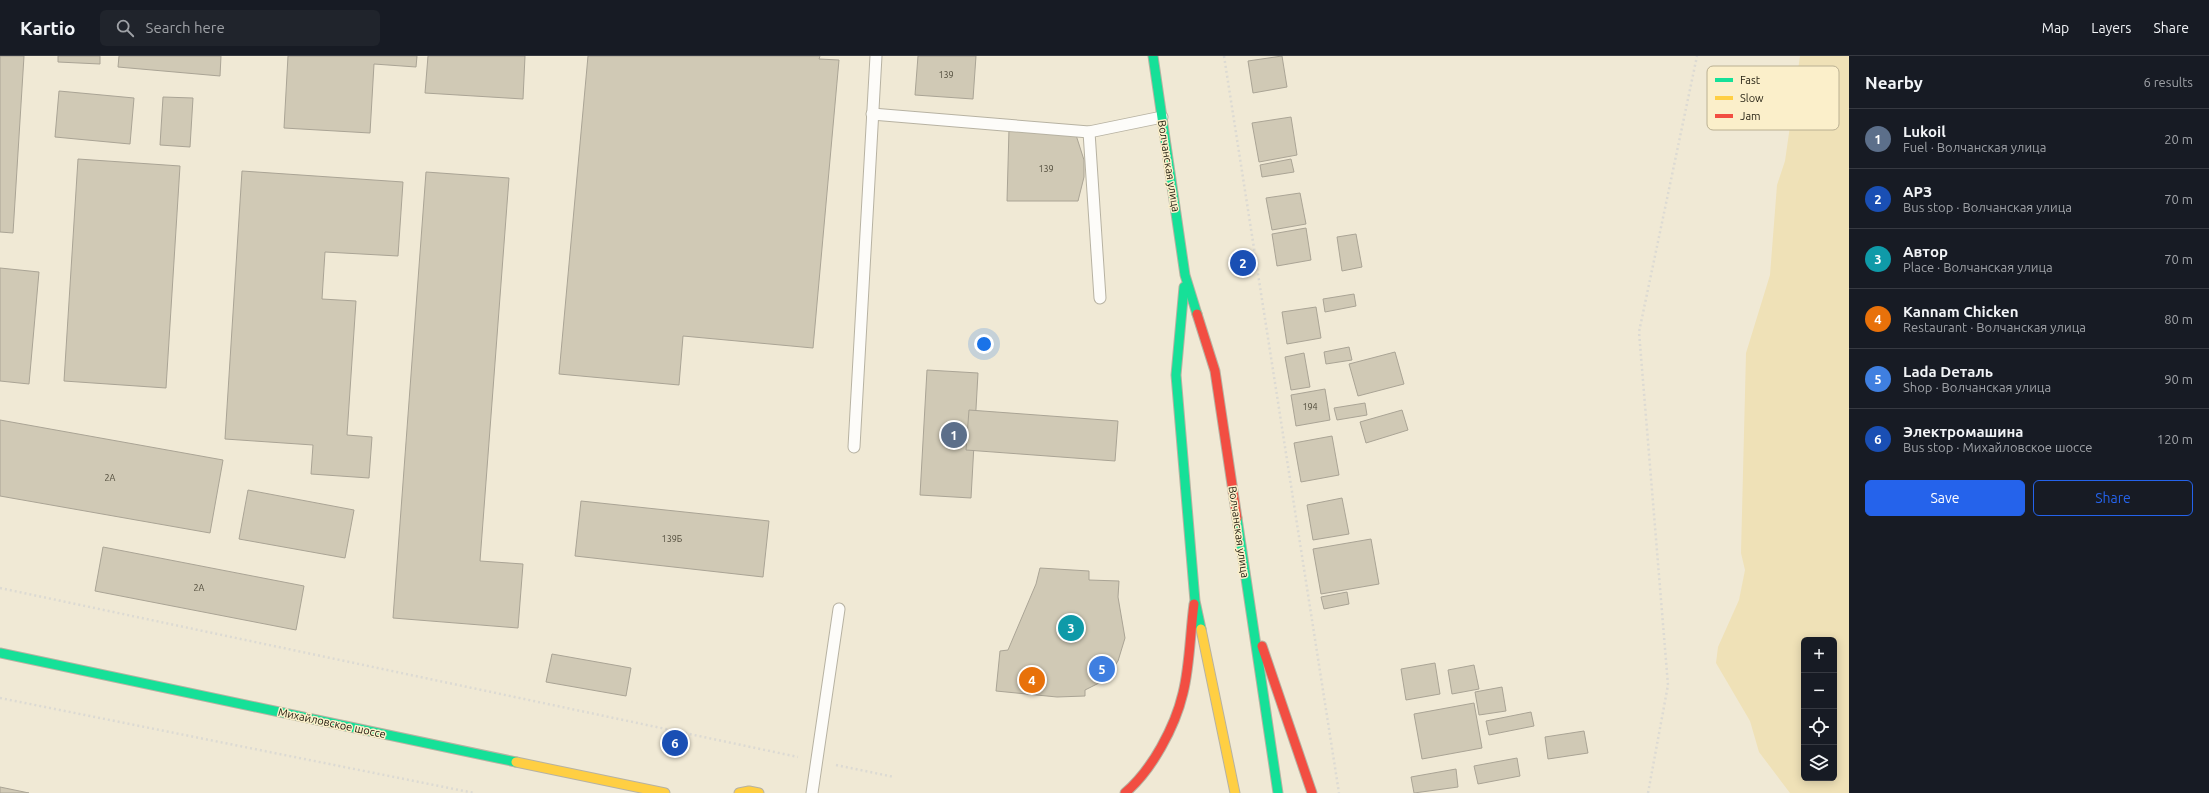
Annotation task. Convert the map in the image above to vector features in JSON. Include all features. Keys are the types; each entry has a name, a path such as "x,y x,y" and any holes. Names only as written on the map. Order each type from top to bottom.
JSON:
{"main road":[{"name":"Волчанская улица","path":"1153,56 1185,275 1215,371 1278,793"},
{"name":"Волчанская улица","path":"1185,275 1176,375 1195,601 1236,793"},
{"path":"1125,793 1132,787 1163,745 1183,693 1195,601"},
{"path":"1251,613 1312,793"},
{"name":"Михайловское шоссе","path":"0,653 665,793"},
{"path":"739,793 749,791 760,793"}],"lane":[{"path":"854,447 876,56"},
{"path":"872,114 1089,132 1162,117"},
{"path":"1089,132 1100,298"},
{"path":"812,793 840,609"}],"path":[{"path":"1224,56 1340,793"},
{"path":"1648,793 1668,685 1639,332 1697,56"},
{"path":"0,588 894,777"},
{"path":"0,698 474,793"}],"shaded area":[{"path":"1800,56 1849,56 1849,793 1790,793 1759,752 1750,721 1716,663 1718,647 1739,600 1745,570 1741,553 1746,353 1770,275 1777,185 1785,161 1789,130 1839,130 1839,66 1799,66"}],"building":[{"path":"0,56 24,56 13,233 0,232"},
{"path":"58,56 100,56 100,64 58,62"},
{"path":"119,56 221,56 220,76 118,67"},
{"path":"288,56 417,56 416,67 374,64 370,133 284,128"},
{"path":"428,56 525,56 523,99 425,93"},
{"path":"588,56 820,56 819,59 839,60 813,348 683,336 679,385 559,374"},
{"path":"918,56 976,56 973,99 915,95"},
{"path":"1282,56 1287,87 1253,93 1248,61"},
{"path":"59,91 134,98 130,144 55,137"},
{"path":"163,97 193,98 190,147 160,145"},
{"path":"1291,117 1297,155 1259,162 1252,123"},
{"path":"1009,129 1076,135 1084,160 1084,177 1078,201 1007,201"},
{"path":"78,159 180,166 166,388 64,381"},
{"path":"1291,159 1294,172 1262,177 1260,165"},
{"path":"242,171 403,182 398,256 325,252 322,299 356,301 347,435 372,437 369,478 311,474 313,445 225,439"},
{"path":"426,172 509,178 480,561 523,564 518,628 393,618"},
{"path":"1300,193 1306,224 1272,230 1266,198"},
{"path":"1306,228 1311,260 1277,266 1272,234"},
{"path":"1356,234 1362,267 1342,271 1337,237"},
{"path":"0,268 39,272 29,384 0,381"},
{"path":"1354,294 1356,306 1325,312 1323,299"},
{"path":"1316,307 1321,338 1287,344 1282,312"},
{"path":"1349,347 1352,360 1326,364 1324,352"},
{"path":"1395,352 1404,384 1358,396 1349,364"},
{"path":"1304,353 1310,387 1291,390 1285,357"},
{"path":"927,370 978,373 971,498 920,495"},
{"path":"1325,389 1330,420 1296,426 1291,395"},
{"path":"1365,403 1367,415 1337,420 1334,408"},
{"path":"969,410 1118,421 1115,461 966,450"},
{"path":"1402,410 1408,430 1366,443 1360,422"},
{"path":"0,420 223,460 210,533 0,496"},
{"path":"1332,436 1339,475 1301,482 1294,443"},
{"path":"248,490 354,510 345,558 239,539"},
{"path":"1342,498 1349,534 1313,540 1307,505"},
{"path":"581,501 769,521 763,577 575,556"},
{"path":"1371,539 1379,584 1321,594 1313,549"},
{"path":"103,547 304,586 296,630 95,591"},
{"path":"1040,568 1089,571 1089,580 1119,581 1118,597 1125,638 1118,661 1105,680 1085,690 1085,696 1057,697 996,691 1000,651 1008,650 1036,584"},
{"path":"1347,592 1349,604 1324,609 1321,597"},
{"path":"552,654 631,668 626,696 546,682"},
{"path":"1435,663 1440,694 1406,700 1401,669"},
{"path":"1474,665 1479,689 1452,694 1448,670"},
{"path":"1502,687 1506,711 1479,715 1475,692"},
{"path":"1474,703 1482,748 1422,759 1414,714"},
{"path":"1531,712 1534,726 1489,735 1486,721"},
{"path":"1584,731 1588,753 1548,759 1545,737"},
{"path":"1517,758 1520,776 1478,784 1474,766"},
{"path":"1456,769 1458,787 1414,793 1411,777"},
{"path":"0,787 29,793 0,793"}],"traffic: fast":[{"path":"1153,56 1185,275 1197,314"},
{"path":"1184,287 1176,375 1195,601 1201,629"},
{"path":"1237,518 1278,793"},
{"path":"0,653 516,762"}],"traffic: slow":[{"path":"1201,629 1235,793"},
{"path":"516,762 665,793"},
{"path":"739,793 749,791 759,793"}],"traffic: jam":[{"path":"1197,314 1215,371 1237,518"},
{"path":"1125,793 1153,760 1174,720 1183,693 1189,660 1194,604"},
{"path":"1262,646 1312,793"}],"place":[{"name":"АРЗ","path":"1243,263"},
{"name":"Lukoil","path":"954,435"},
{"name":"Автор","path":"1071,628"},
{"name":"Lada Dеталь","path":"1102,669"},
{"name":"Kannam Chicken","path":"1032,680"},
{"name":"Электромашина","path":"675,743"}]}
